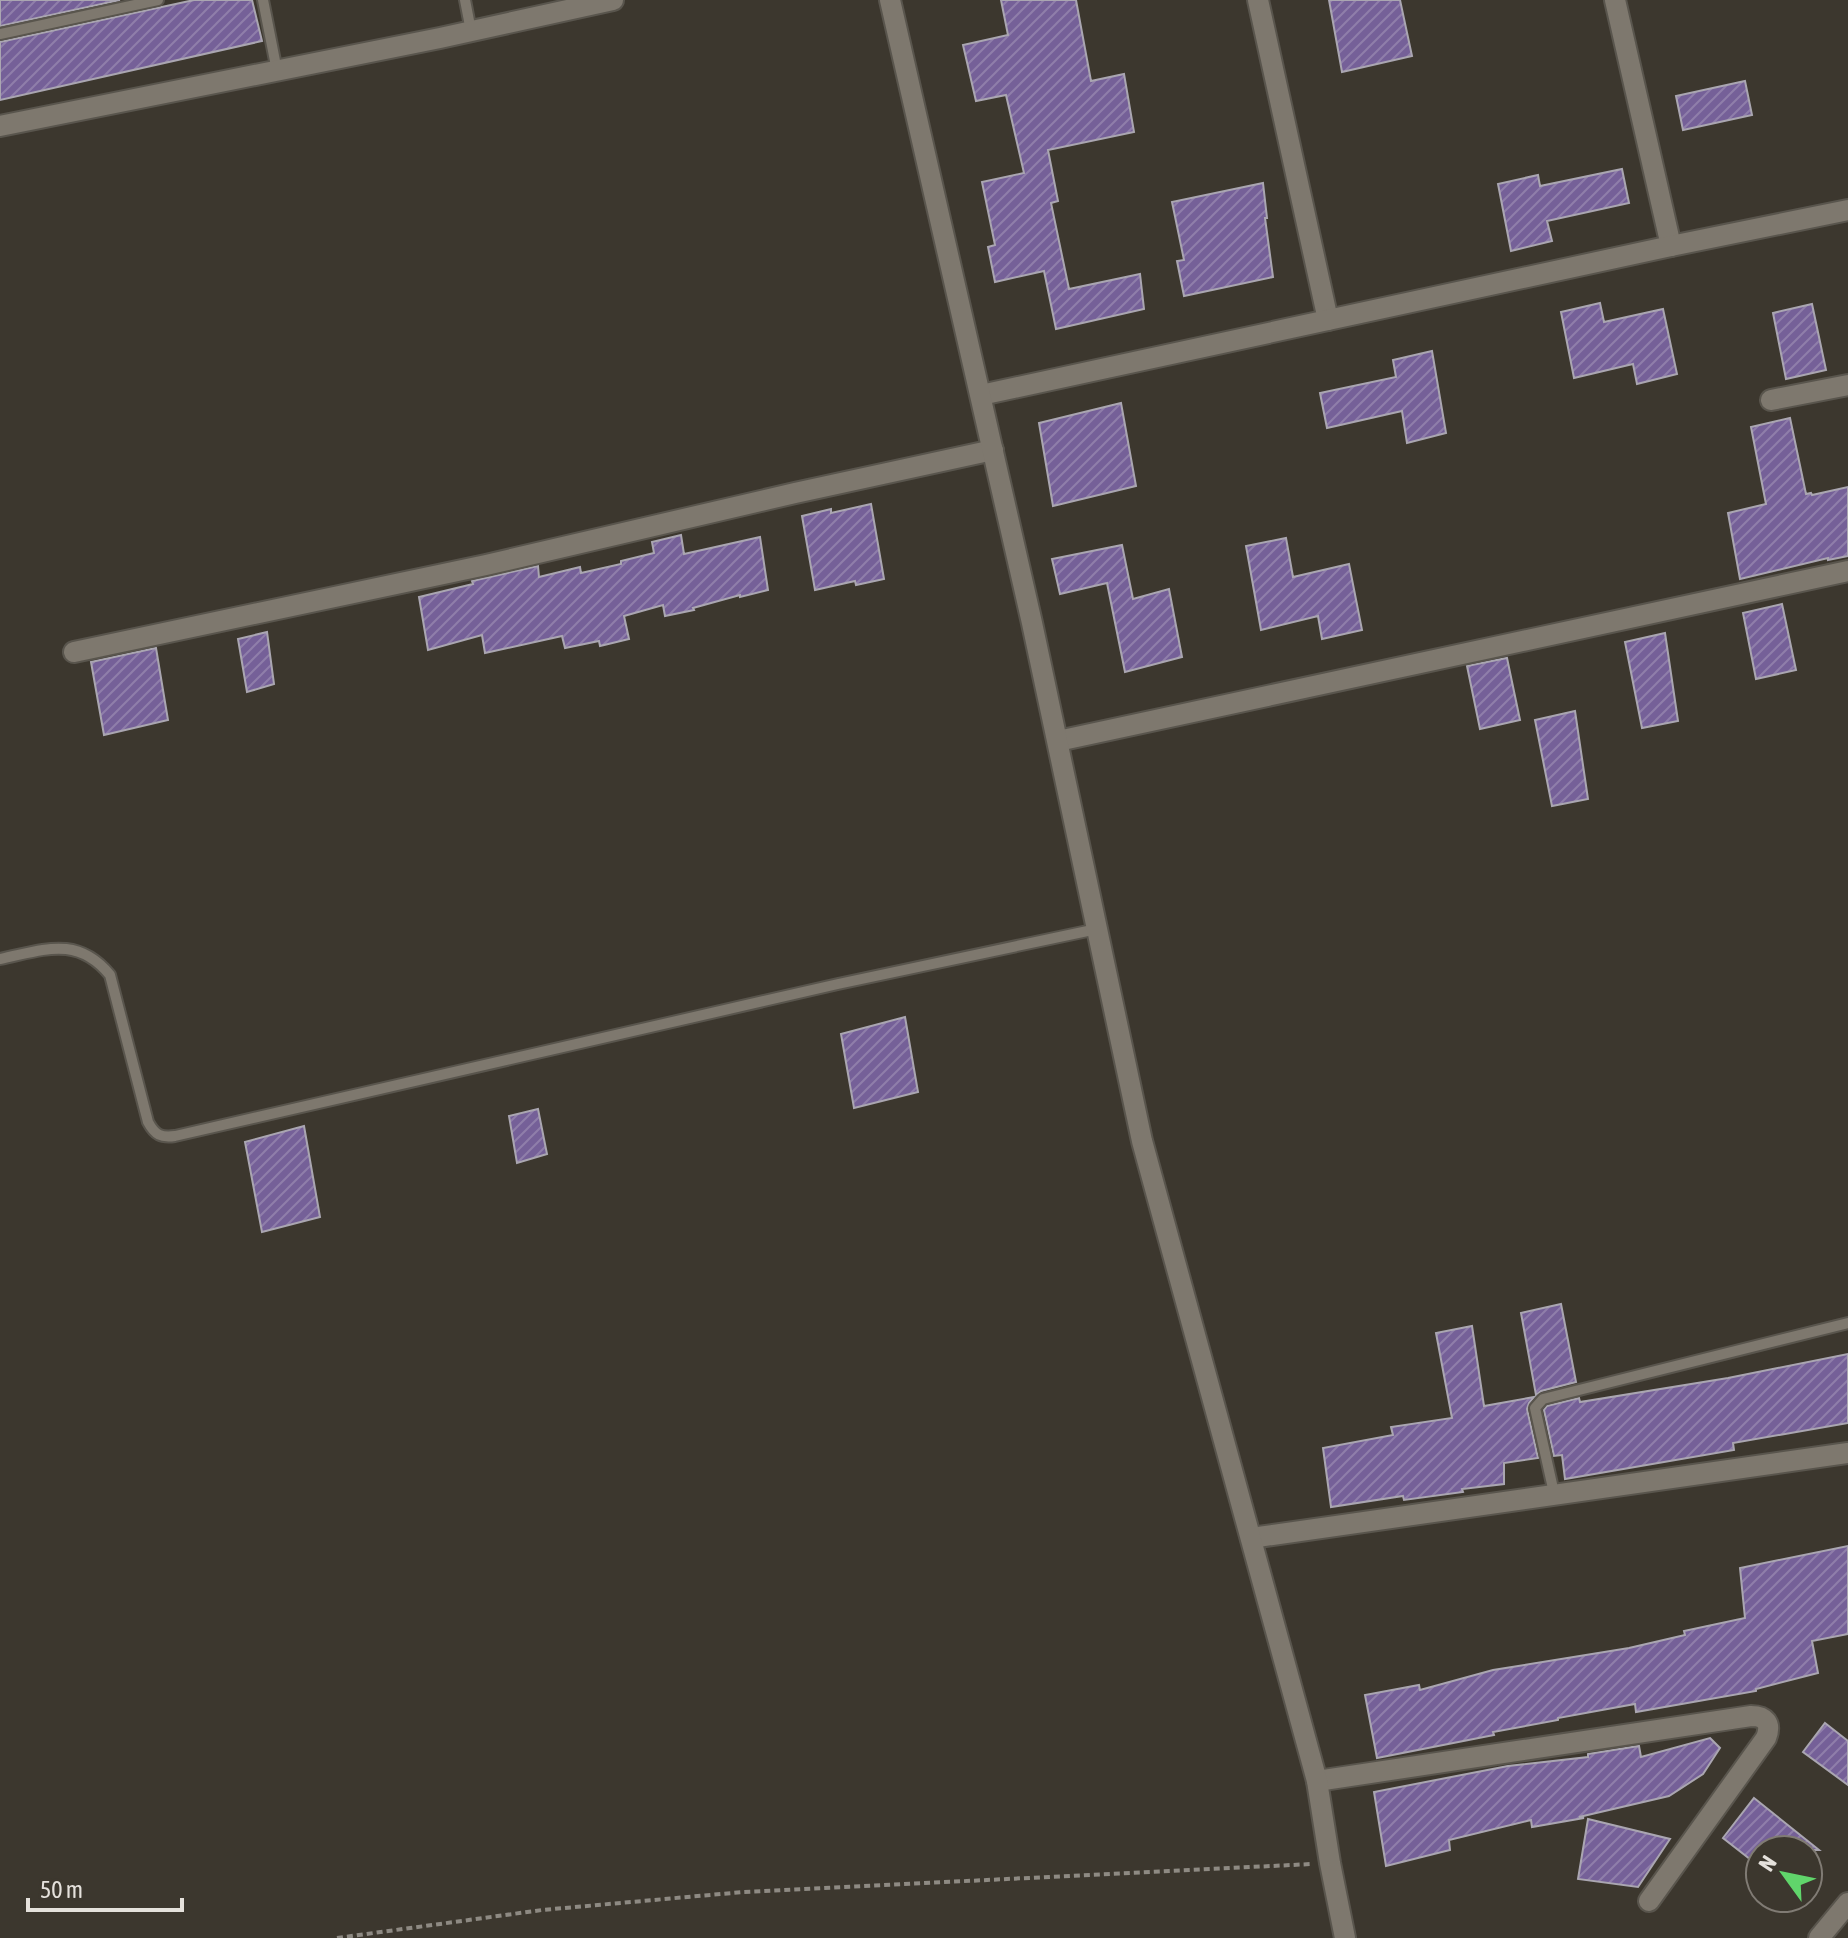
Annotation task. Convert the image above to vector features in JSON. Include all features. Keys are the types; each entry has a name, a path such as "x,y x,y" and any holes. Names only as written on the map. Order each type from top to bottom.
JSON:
{"street":[{"path":"0,126 613,0"},
{"path":"890,0 1058,741 1142,1141 1317,1781 1345,1938"},
{"path":"1258,0 1328,320"},
{"path":"1615,0 1671,246"},
{"path":"981,395 1848,210"},
{"path":"1771,400 1848,385"},
{"path":"74,652 486,565 993,450"},
{"path":"1058,741 1848,571"},
{"path":"1251,1538 1848,1453"},
{"path":"1317,1781 1760,1716 1767,1722 1769,1730 1766,1738 1649,1901"},
{"path":"1819,1938 1848,1903"}],"lane":[{"path":"0,34 158,0"},
{"path":"263,0 277,71"},
{"path":"465,0 471,31"},
{"path":"0,959 52,949 73,949 99,962 110,975 148,1122 154,1132 163,1137 838,984 1097,929"},
{"path":"1554,1493 1535,1408 1543,1399 1848,1323"}],"path":[{"path":"337,1938 542,1910 743,1892 1330,1863"}],"building":[{"path":"0,0 120,0 0,26"},
{"path":"194,0 252,0 262,41 0,100 0,42"},
{"path":"1001,0 1076,0 1091,81 1124,74 1134,132 1048,150 1058,201 1051,203 1069,289 1140,274 1144,309 1056,329 1044,271 995,282 988,247 995,245 982,182 1024,173 1006,95 976,101 963,45 1008,35"},
{"path":"1329,0 1400,0 1412,56 1342,72"},
{"path":"1745,81 1752,115 1683,130 1676,96"},
{"path":"1622,169 1629,203 1547,221 1552,241 1511,251 1498,184 1538,175 1540,186"},
{"path":"1263,183 1273,277 1184,296 1177,261 1184,260 1172,202"},
{"path":"1600,303 1604,322 1663,309 1677,374 1637,384 1633,364 1574,378 1561,312"},
{"path":"1812,304 1826,370 1786,379 1773,313"},
{"path":"1432,351 1446,433 1407,443 1402,411 1327,428 1320,393 1396,377 1393,360"},
{"path":"1121,403 1136,486 1053,506 1039,423"},
{"path":"1790,418 1806,494 1848,487 1848,556 1740,579 1728,513 1766,504 1751,427"},
{"path":"871,504 884,579 856,585 855,581 815,590 802,516"},
{"path":"681,535 684,554 760,537 768,590 665,616 663,605 624,616 629,639 600,646 599,641 565,648 562,636 485,653 482,635 428,650 419,597 538,566 539,577 580,567 581,573 621,564 621,561 654,553 652,542"},
{"path":"1286,538 1293,577 1349,564 1362,630 1322,639 1318,616 1261,630 1246,546"},
{"path":"1122,545 1133,599 1169,589 1182,657 1125,672 1107,583 1060,594 1052,559"},
{"path":"1782,604 1796,670 1756,679 1743,613"},
{"path":"267,632 274,684 247,692 238,639"},
{"path":"1665,633 1678,721 1642,728 1625,642"},
{"path":"156,648 168,720 104,735 91,662"},
{"path":"1507,658 1520,720 1480,729 1467,666"},
{"path":"1575,711 1588,799 1552,806 1535,720"},
{"path":"905,1017 918,1092 854,1108 841,1034"},
{"path":"538,1109 547,1154 517,1163 509,1116"},
{"path":"304,1126 320,1217 262,1232 245,1142"},
{"path":"1561,1304 1576,1382 1536,1395 1521,1313"},
{"path":"1472,1326 1484,1406 1534,1397 1527,1409 1538,1458 1504,1463 1504,1484 1404,1500 1403,1496 1331,1507 1323,1448 1393,1435 1391,1427 1452,1418 1436,1333"},
{"path":"1848,1354 1848,1423 1733,1443 1734,1450 1565,1479 1562,1455 1554,1456 1544,1410 1547,1406 1579,1398 1580,1402 1728,1378"},
{"path":"1848,1546 1848,1634 1812,1641 1818,1673 1756,1691 1636,1712 1635,1704 1377,1758 1365,1695 1419,1685 1420,1690 1493,1670 1629,1648 1685,1635 1684,1631 1745,1618 1740,1568"},
{"path":"1825,1723 1848,1741 1848,1785 1803,1752"},
{"path":"1710,1738 1720,1748 1703,1774 1669,1796 1579,1817 1584,1818 1532,1827 1531,1820 1449,1840 1450,1850 1386,1866 1374,1792 1508,1766 1588,1757 1588,1754 1639,1746 1641,1757"},
{"path":"1754,1798 1799,1834 1744,1834 1744,1854 1723,1838"},
{"path":"1588,1819 1670,1839 1638,1887 1578,1879"}]}
